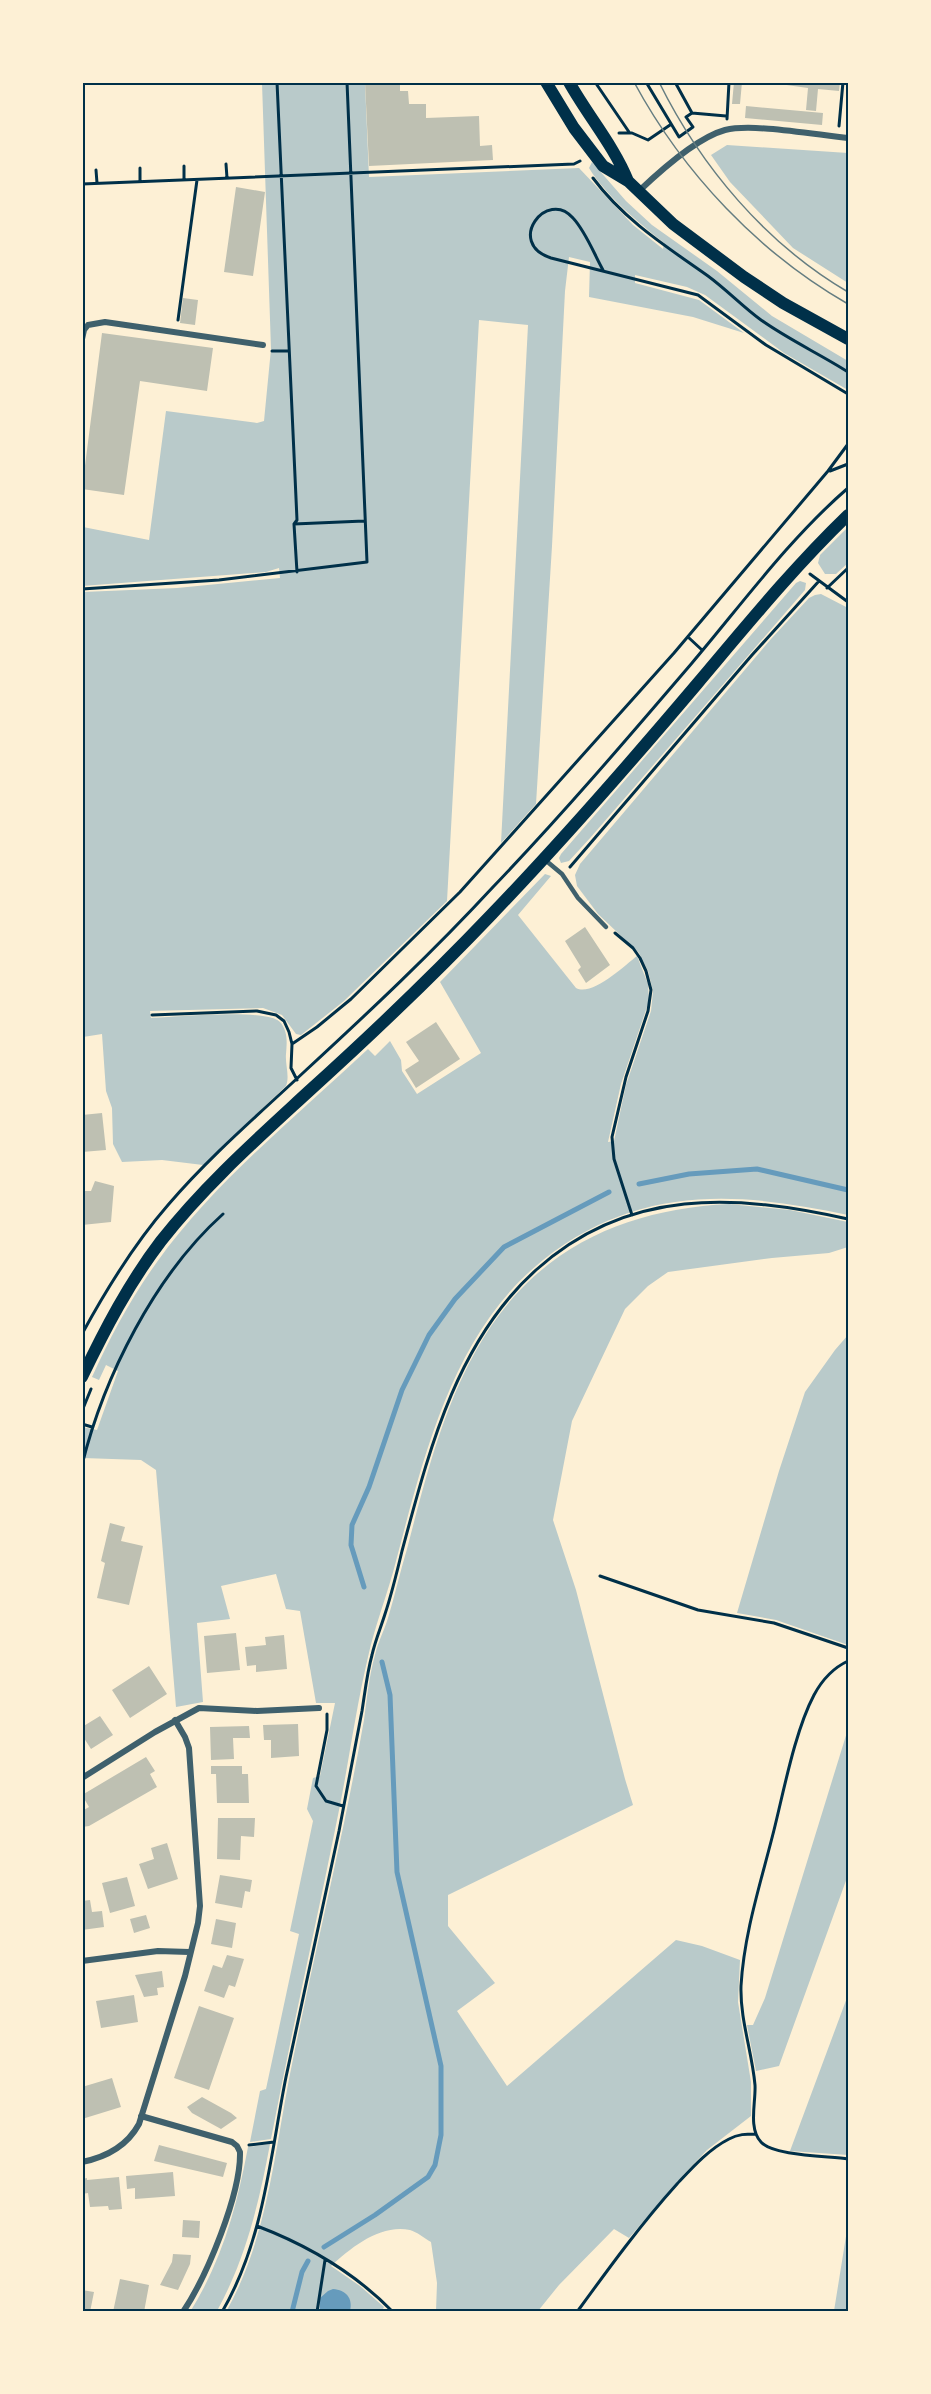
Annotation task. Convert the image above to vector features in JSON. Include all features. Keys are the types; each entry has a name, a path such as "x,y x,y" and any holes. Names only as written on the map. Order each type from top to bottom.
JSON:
{"main road":[{"path":"546,82 574,128 600,163 628,181 674,224 744,277 783,303 846,339"},
{"path":"569,82 588,115 618,156 628,181"},
{"path":"87,1380 109,1322 134,1280 161,1241 202,1194 426,981 544,858 815,548 849,515"}],"street":[{"path":"638,191 681,155 724,130 741,128 849,138"},
{"path":"82,339 88,325 99,322 263,345"},
{"path":"82,1778 193,1710 204,1707 257,1710 319,1708"},
{"path":"82,2162 104,2156 123,2144 133,2133 141,2116 198,1923 200,1906 189,1748 175,1720"},
{"path":"82,1961 164,1950 189,1952"},
{"path":"141,2116 228,2141 239,2148 238,2169 221,2233 209,2263 183,2312"}],"lane":[{"path":"544,858 562,874 578,898 606,927"}],"path":[{"path":"277,82 297,520 294,524 297,572"},
{"path":"82,589 160,585 297,572 367,562 347,82"},
{"path":"596,82 629,132"},
{"path":"646,82 679,137 693,127 686,117 692,113 726,116 729,82"},
{"path":"675,82 692,113"},
{"path":"838,137 843,82"},
{"path":"82,184 554,165 574,164 580,161 586,169"},
{"path":"226,164 227,178"},
{"path":"184,166 184,180"},
{"path":"140,168 140,182"},
{"path":"96,170 98,183"},
{"path":"591,177 644,231 714,280 753,314 785,336 849,372"},
{"path":"176,332 197,180"},
{"path":"603,270 579,226 570,215 561,210 539,215 530,232 533,245 539,253 703,297 766,345 849,394"},
{"path":"292,1044 351,999 451,902 688,637 849,444"},
{"path":"828,471 849,464"},
{"path":"82,1334 127,1257 168,1204 232,1139 391,991 492,889 562,813 776,565 790,545 815,518 849,488"},
{"path":"294,524 364,521"},
{"path":"827,588 849,568"},
{"path":"562,874 819,581 849,603"},
{"path":"688,637 716,661"},
{"path":"606,927 633,948 640,958 646,971 651,995 626,1077 611,1142 614,1159 632,1215"},
{"path":"152,1015 266,1012 276,1015 284,1021 292,1044 291,1068 308,1093"},
{"path":"222,2312 239,2279 257,2226 343,1806 371,1656 430,1453 463,1369 496,1315 515,1290 536,1270 586,1235 632,1215 677,1205 731,1201 774,1204 849,1219"},
{"path":"82,1465 93,1427 117,1365 147,1311 182,1257 223,1214"},
{"path":"82,1411 87,1380"},
{"path":"82,1424 93,1427"},
{"path":"600,1575 692,1608 774,1623 849,1648"},
{"path":"849,1661 831,1672 821,1683 807,1710 781,1803 746,1946 741,2004 755,2084 756,2134 763,2145 776,2151 849,2158"},
{"path":"319,1708 326,1712 328,1719 316,1781 317,1790 329,1803 343,1806"},
{"path":"577,2312 649,2217 694,2166 714,2148 730,2138 741,2134 756,2134"},
{"path":"239,2148 274,2142"},
{"path":"257,2226 304,2245 369,2289 393,2312"},
{"path":"317,2312 325,2259"}],"shaded area":[{"path":"262,83 365,83 369,177 579,168 633,225 663,249 664,243 623,208 596,179 589,168 592,162 626,201 652,225 717,271 772,316 848,361 848,390 784,353 705,295 687,287 635,275 635,283 699,300 744,333 693,317 589,297 590,262 569,257 565,291 536,804 501,843 528,325 479,320 447,901 344,1001 301,1035 296,1034 282,1015 263,1008 150,1011 151,1018 240,1014 258,1015 280,1022 286,1037 287,1082 286,1086 203,1165 162,1160 122,1162 113,1144 112,1108 106,1091 102,1034 83,1037 83,592 177,588 280,578 279,568 266,572 82,586 83,527 149,540 166,411 257,423 264,421 271,349"},
{"path":"727,145 848,153 848,283 793,248 730,182 711,155"},
{"path":"848,527 848,563 836,574 825,574 818,563 820,555"},
{"path":"800,581 806,583 805,590 591,837 569,861 561,863 559,858 561,854"},
{"path":"821,594 848,608 848,1215 766,1201 727,1199 689,1200 652,1206 615,1218 579,1236 543,1260 512,1289 486,1322 464,1359 446,1398 418,1479 368,1657 271,2139 250,2142 260,2091 266,2089 299,1934 290,1931 313,1821 307,1809 313,1778 320,1776 335,1703 316,1703 300,1611 286,1609 276,1574 221,1586 230,1619 197,1623 203,1702 176,1707 156,1470 141,1460 83,1458 82,1427 97,1430 118,1371 106,1365 99,1380 92,1377 130,1304 147,1276 180,1232 230,1177 368,1049 375,1056 390,1041 401,1060 402,1071 417,1094 481,1053 440,982 545,874 551,876 518,915 576,988 583,990 599,984 637,956 648,984 649,1001 621,1084 608,1142 614,1141 626,1085 651,1011 653,991 648,971 639,953 598,914 577,886 575,875 580,864 771,639 809,598"},
{"path":"729,1204 790,1210 848,1222 848,1247 829,1253 668,1272 648,1286 625,1309 572,1421 553,1520 576,1590 633,1805 448,1895 448,1926 495,1983 457,2011 507,2086 676,1940 702,1946 740,1960 738,2002 751,2082 751,2116 707,2150 629,2238 614,2229 559,2285 538,2311 436,2311 437,2283 431,2242 413,2231 399,2229 388,2230 367,2239 331,2266 360,2286 384,2307 382,2311 226,2312 251,2257 267,2198 289,2079 352,1784 373,1663 391,1609 426,1478 449,1407 464,1373 502,1310 527,1283 572,1248 595,1235 646,1217 673,1210"},
{"path":"848,1335 848,1645 776,1620 737,1613 805,1392"},
{"path":"848,1729 848,1875 779,2066 756,2071 747,2025 753,2025 765,1998"},
{"path":"848,1995 848,2155 790,2151"},
{"path":"270,2144 250,2230 227,2291 217,2311 190,2312 220,2253 239,2190 248,2147"},
{"path":"848,2223 848,2311 834,2311 847,2230"}],"water":[{"path":"333,2289 342,2291 348,2296 350,2311 320,2311 320,2298"}],"building":[{"path":"365,82 400,82 400,91 408,91 409,104 426,104 426,118 479,116 480,146 492,145 493,160 369,166"},
{"path":"734,82 742,82 740,104 732,104"},
{"path":"765,82 840,82 839,91 818,89 816,111 806,110 808,88"},
{"path":"746,106 823,113 822,125 745,118"},
{"path":"236,187 265,192 253,276 224,272"},
{"path":"183,298 198,300 195,325 180,323"},
{"path":"102,333 213,348 207,391 140,381 124,495 82,489"},
{"path":"585,927 610,965 586,983 578,970 581,967 565,941"},
{"path":"436,1022 460,1059 416,1088 405,1070 419,1061 406,1042"},
{"path":"102,1113 106,1150 82,1152 82,1115"},
{"path":"95,1181 114,1186 111,1222 82,1225 82,1191 91,1191"},
{"path":"110,1523 125,1527 121,1541 143,1546 129,1605 97,1598 105,1563 101,1561"},
{"path":"236,1633 240,1670 207,1673 204,1636"},
{"path":"284,1635 287,1669 256,1672 256,1665 247,1666 245,1647 266,1645 265,1637"},
{"path":"149,1666 167,1694 130,1718 112,1690"},
{"path":"100,1716 113,1735 91,1749 82,1735 82,1727"},
{"path":"298,1724 299,1756 271,1758 271,1740 264,1740 263,1725"},
{"path":"249,1726 250,1738 233,1738 234,1759 211,1760 210,1727"},
{"path":"146,1757 155,1771 150,1774 157,1787 89,1826 82,1827 82,1811 89,1807 82,1795"},
{"path":"211,1766 242,1766 242,1774 248,1774 249,1803 217,1803 216,1774 211,1774"},
{"path":"218,1818 255,1818 254,1837 241,1836 240,1860 217,1859"},
{"path":"167,1843 178,1879 148,1889 139,1864 154,1859 151,1848"},
{"path":"220,1875 252,1880 250,1892 245,1891 242,1908 215,1903"},
{"path":"127,1877 135,1906 110,1913 102,1883"},
{"path":"90,1900 92,1912 102,1911 104,1927 82,1930 82,1901"},
{"path":"146,1915 150,1928 134,1933 130,1919"},
{"path":"216,1919 236,1923 232,1948 211,1944"},
{"path":"227,1955 244,1959 235,1987 229,1985 224,1998 204,1991 213,1965 222,1968"},
{"path":"162,1971 164,1987 157,1988 158,1995 144,1997 135,1975"},
{"path":"134,1995 138,2022 101,2028 96,2001"},
{"path":"199,2006 234,2018 209,2090 174,2078"},
{"path":"112,2078 121,2107 82,2119 82,2087"},
{"path":"202,2097 237,2118 221,2129 192,2113 187,2107"},
{"path":"159,2145 227,2163 223,2177 154,2161"},
{"path":"173,2172 175,2196 135,2199 135,2188 127,2189 126,2176"},
{"path":"119,2177 122,2209 109,2210 108,2206 90,2207 88,2193 82,2194 82,2179"},
{"path":"183,2220 200,2221 199,2238 182,2237"},
{"path":"173,2254 191,2255 190,2264 178,2290 160,2285 172,2262"},
{"path":"120,2279 149,2285 144,2312 113,2312"},
{"path":"82,2290 94,2292 90,2312 82,2312"}],"waterway":[{"path":"639,1184 689,1174 757,1169 848,1190"},
{"path":"364,1587 351,1545 352,1525 369,1487 402,1390 429,1335 455,1299 504,1247 609,1192"},
{"path":"324,2247 375,2215 428,2177 435,2165 441,2135 441,2066 397,1872 390,1695 382,1662"},
{"path":"292,2312 302,2272 308,2261"}],"tram line":[{"path":"634,82 676,148 726,208 784,261 815,284 848,304"},
{"path":"659,82 695,144 738,201 790,251 818,273 848,292"}]}
